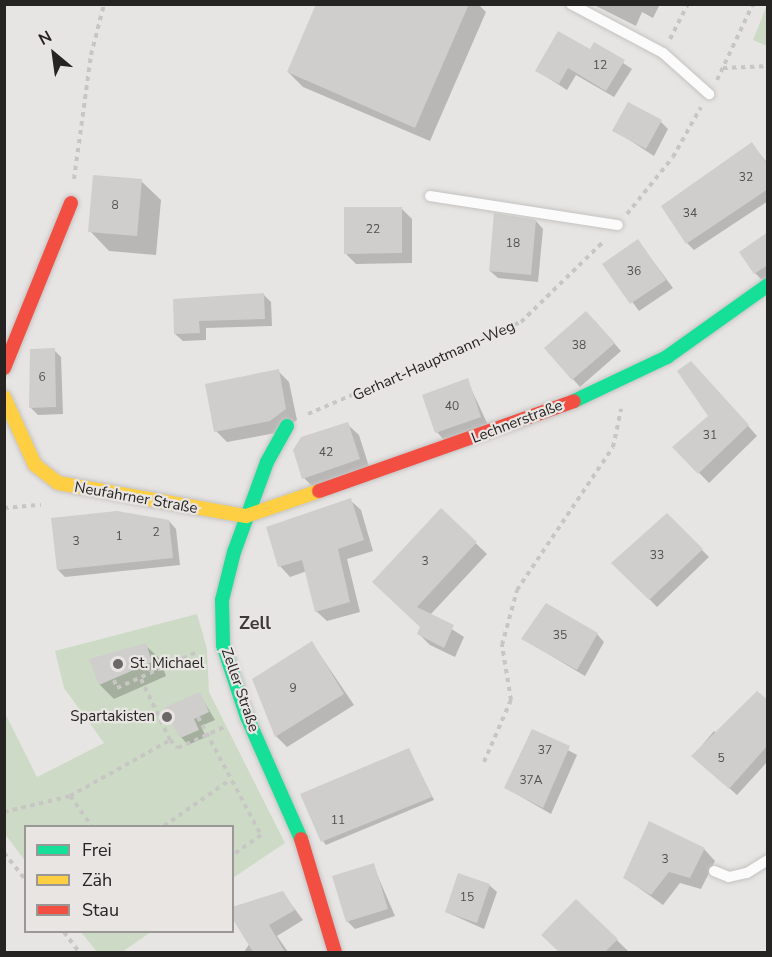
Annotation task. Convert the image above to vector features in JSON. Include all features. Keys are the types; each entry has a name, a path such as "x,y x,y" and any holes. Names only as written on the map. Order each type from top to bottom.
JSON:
{"street":[{"path":"4,368 71,203"},
{"name":"Lechnerstraße","path":"246,516 536,417 613,384 667,357 768,285"},
{"name":"Neufahrner Straße","path":"4,398 35,465 58,483 246,516"},
{"name":"Zeller Straße","path":"287,426 246,516 222,600 223,645 247,717 309,857 335,952"}],"lane":[{"path":"571,4 663,53 709,94"},
{"path":"430,196 618,225"},
{"path":"714,871 729,877 747,873 768,860"}],"path":[{"path":"71,203 91,55 104,4"},
{"path":"663,53 688,4"},
{"name":"Gerhart-Hauptmann-Weg","path":"287,426 520,322 587,262 673,157 723,68 753,4"},
{"path":"723,68 768,66"},
{"path":"484,762 511,700 502,645 517,590 613,447 622,410 613,384"},
{"path":"114,680 117,688 141,679 175,658 223,645"},
{"path":"141,679 170,740 178,748 247,717"},
{"path":"198,717 261,835 234,854"},
{"path":"4,812 70,796 170,740"},
{"path":"165,825 230,780"},
{"path":"70,796 91,825"},
{"path":"4,853 24,878"},
{"path":"65,933 79,952"}],"green space":[{"path":"768,5 767,46 753,40"},
{"path":"197,614 207,649 209,692 285,843 234,877 234,825 24,825 24,860 5,834 4,711 37,777 104,743 64,688 55,651"},
{"path":"82,933 150,933 122,952 97,952"}],"building":[{"path":"316,4 469,4 415,128 287,72"},
{"path":"558,31 590,49 594,42 625,60 606,91 568,68 559,84 535,71"},
{"path":"628,102 662,120 646,149 612,131"},
{"path":"752,142 768,166 768,189 686,244 661,206"},
{"path":"93,175 142,179 137,236 88,232"},
{"path":"344,207 402,207 402,253 344,254"},
{"path":"494,213 536,220 531,275 489,271"},
{"path":"768,232 768,265 754,274 739,252"},
{"path":"638,239 666,280 630,304 602,264"},
{"path":"264,293 265,319 199,321 200,333 174,334 173,299"},
{"path":"586,311 615,343 572,380 544,348"},
{"path":"55,348 56,407 29,408 30,349"},
{"path":"691,361 749,425 698,474 672,447 708,416 677,371"},
{"path":"279,369 286,409 270,421 214,432 205,384"},
{"path":"468,378 481,417 435,433 422,395"},
{"path":"348,422 360,459 302,479 293,450 301,437"},
{"path":"351,498 364,540 338,549 350,602 315,612 302,560 278,567 266,527"},
{"path":"441,508 477,542 417,607 454,625 444,648 417,634 420,627 372,582"},
{"path":"117,511 169,520 173,558 57,570 51,518"},
{"path":"667,513 703,549 649,600 611,563"},
{"path":"546,603 598,633 577,670 521,639"},
{"path":"312,641 344,694 275,737 252,679"},
{"name":"St. Michael","path":"146,643 152,662 99,685 89,659"},
{"path":"757,691 768,700 768,745 729,789 691,756"},
{"path":"200,692 209,712 194,719 199,730 180,738 163,708"},
{"path":"532,729 570,746 543,808 504,788"},
{"path":"409,748 432,797 321,842 300,794"},
{"path":"649,821 705,848 690,878 669,872 651,895 623,878"},
{"path":"374,863 388,909 346,922 332,876"},
{"path":"458,873 490,884 477,923 445,912"},
{"path":"283,891 295,910 269,925 285,952 253,952 234,921 234,906"},
{"path":"576,899 618,939 605,952 559,952 541,935"}],"traffic: fast":[{"path":"574,401 667,357 768,285"},
{"path":"287,426 267,462 234,552 222,600 223,645 247,717 301,839"}],"traffic: slow":[{"path":"4,397 35,465 58,483 246,516 319,491"}],"traffic: jam":[{"path":"4,368 71,203"},
{"path":"319,491 574,401"},
{"path":"301,839 335,952"}],"place":[{"name":"St. Michael","path":"118,664"},
{"name":"Spartakisten","path":"167,717"}],"district":[{"name":"Zell","path":"255,623"}]}
